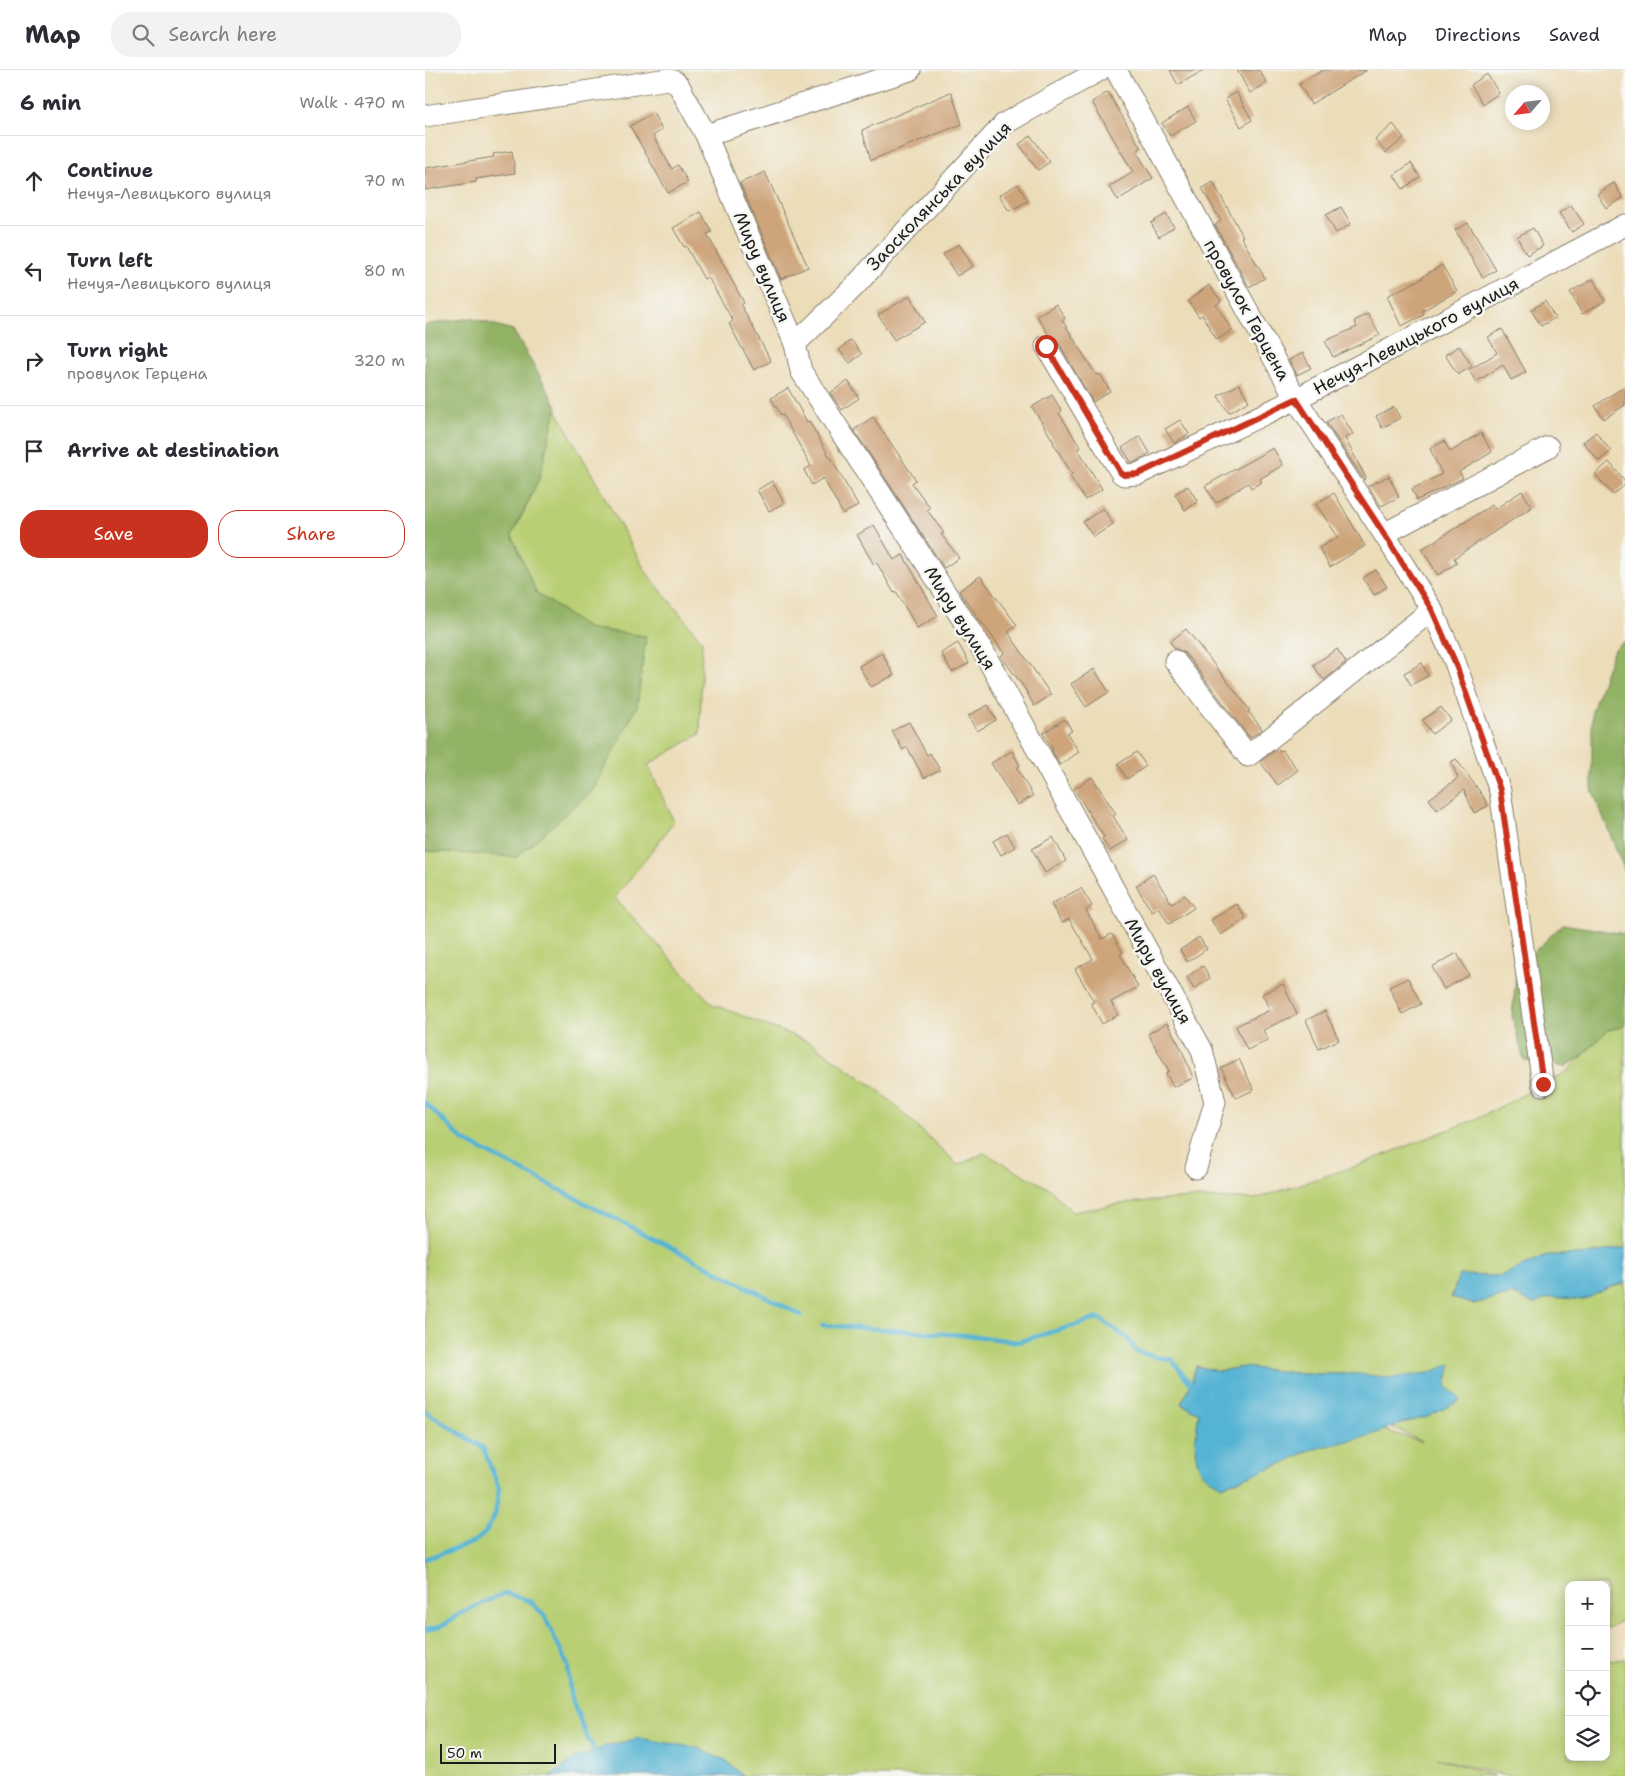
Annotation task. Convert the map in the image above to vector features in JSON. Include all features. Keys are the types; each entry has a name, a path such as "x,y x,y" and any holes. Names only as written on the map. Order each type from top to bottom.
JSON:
{"street":[{"path":"706,135 909,70"},
{"name":"Заосколянська вулиця","path":"795,344 853,287 1003,124 1100,70"},
{"name":"провулок Герцена","path":"1116,70 1296,399 1432,610 1455,662 1500,790 1543,1084"},
{"name":"Миру вулиця","path":"425,116 668,79 674,81 679,86 706,135 795,344 801,371 981,649 1202,1050 1215,1102 1196,1168"},
{"name":"Нечуя-Левицького вулиця","path":"1046,346 1121,473 1124,475 1138,474 1296,399 1625,225"},
{"path":"1384,534 1548,447"},
{"path":"1175,661 1248,756 1432,610"}],"green space":[{"path":"470,318 513,330 557,406 539,479 512,535 536,592 587,628 646,636 637,707 592,791 517,857 425,851 425,325"},
{"path":"552,402 646,572 702,641 700,734 648,765 674,822 615,898 712,1004 812,1043 882,1093 958,1165 984,1153 1050,1189 1072,1212 1126,1203 1189,1198 1255,1199 1359,1165 1483,1116 1568,1071 1608,1030 1625,1026 1625,1248 1580,1255 1549,1255 1451,1298 1473,1304 1512,1294 1534,1304 1552,1297 1584,1300 1605,1289 1625,1284 1625,1627 1621,1621 1610,1627 1610,1581 1565,1581 1565,1761 1610,1761 1610,1661 1625,1659 1625,1776 1508,1776 1437,1758 1495,1776 743,1776 728,1762 551,1776 425,1776 425,846 535,592 512,535 532,495","holes":["1196,1366 1218,1371 1244,1367 1303,1374 1359,1374 1381,1428 1392,1427 1422,1442 1384,1430 1369,1436 1307,1451 1286,1462 1222,1486 1195,1441 1199,1413 1181,1404 1191,1384"]},
{"path":"1625,641 1625,872 1592,789 1592,711 1613,651"},
{"path":"1563,924 1625,934 1625,1026 1608,1030 1581,1057 1565,1067 1524,1060 1512,1016 1517,968"}],"water":[{"path":"1625,1248 1625,1283 1610,1287 1584,1300 1552,1297 1534,1304 1512,1294 1473,1304 1451,1298 1459,1275 1500,1276 1549,1255 1580,1255"},
{"path":"1451,1364 1446,1386 1461,1400 1428,1417 1402,1423 1369,1436 1307,1451 1286,1462 1222,1486 1208,1478 1198,1464 1195,1447 1199,1413 1181,1404 1192,1383 1196,1366 1218,1371 1244,1367 1303,1374 1359,1374 1392,1378 1428,1373"},
{"path":"639,1738 698,1748 728,1762 743,1776 550,1776 575,1759 606,1746"}],"building":[{"path":"1170,70 1204,70 1178,85"},
{"path":"1237,70 1259,70 1267,83 1250,93"},
{"path":"1323,70 1367,70 1311,104 1299,84"},
{"path":"1487,74 1499,93 1483,104 1471,85"},
{"path":"951,92 962,124 871,160 862,130"},
{"path":"1108,92 1141,148 1136,151 1153,178 1118,200 1109,187 1133,172 1092,102"},
{"path":"1236,92 1252,120 1241,127 1225,99"},
{"path":"1188,107 1196,121 1170,136 1162,123"},
{"path":"653,113 662,130 653,136 672,169 678,165 688,182 668,193 630,126"},
{"path":"1393,124 1404,138 1386,153 1375,140"},
{"path":"1031,136 1050,162 1038,170 1019,144"},
{"path":"512,151 515,173 476,179 476,182 425,190 425,168 494,157 493,154"},
{"path":"1411,163 1420,177 1403,189 1394,175"},
{"path":"765,172 808,267 781,279 740,183"},
{"path":"1213,182 1243,236 1241,237 1265,278 1249,287 1215,225 1221,221 1202,188"},
{"path":"1614,183 1623,198 1606,208 1597,194"},
{"path":"1018,184 1028,201 1009,211 999,195"},
{"path":"1571,205 1584,224 1572,232 1559,213"},
{"path":"1341,207 1351,224 1336,233 1326,215"},
{"path":"701,212 712,232 707,234 744,303 741,305 771,361 754,370 729,324 733,321 708,277 704,279 686,246 684,247 673,228"},
{"path":"1166,214 1174,227 1159,237 1151,223"},
{"path":"1468,223 1496,270 1483,278 1455,230"},
{"path":"1533,228 1543,246 1527,255 1517,237"},
{"path":"959,244 973,266 957,276 943,254"},
{"path":"1442,265 1457,291 1422,311 1424,315 1401,326 1387,296 1423,278"},
{"path":"1593,279 1605,301 1582,314 1570,292"},
{"path":"1209,285 1221,301 1216,305 1232,330 1217,340 1202,315 1199,317 1188,301"},
{"path":"910,296 925,322 894,340 878,315"},
{"path":"1545,301 1555,318 1541,326 1531,310"},
{"path":"1056,304 1065,318 1062,320 1096,375 1100,374 1110,391 1093,402 1057,340 1048,334 1037,316"},
{"path":"1368,314 1380,335 1333,357 1325,341 1357,327 1354,321"},
{"path":"1502,329 1526,372 1511,380 1503,365 1476,382 1469,370 1497,353 1488,337"},
{"path":"851,340 862,354 850,363 839,350"},
{"path":"1459,346 1472,366 1458,375 1445,355"},
{"path":"1303,353 1311,368 1297,375 1289,360"},
{"path":"848,381 859,398 842,410 830,393"},
{"path":"1239,384 1249,401 1229,413 1218,396"},
{"path":"1625,386 1625,405 1604,419 1595,406"},
{"path":"788,388 858,506 843,514 823,478 812,485 804,470 811,466 771,398"},
{"path":"1052,395 1062,411 1059,413 1080,447 1078,449 1102,489 1085,500 1070,476 1072,474 1054,442 1032,407"},
{"path":"1394,407 1400,418 1382,428 1376,416"},
{"path":"1341,414 1353,434 1345,438 1366,478 1364,480 1326,422"},
{"path":"873,417 916,480 912,483 930,508 927,510 944,533 941,534 959,558 944,568 854,430"},
{"path":"1180,420 1189,434 1174,443 1165,429"},
{"path":"1596,432 1611,451 1599,461 1583,442"},
{"path":"1481,433 1492,452 1459,472 1463,478 1417,500 1412,489 1442,474 1430,449 1444,441 1450,452"},
{"path":"1140,436 1150,453 1135,462 1131,462 1122,448"},
{"path":"1273,448 1283,465 1260,479 1262,482 1251,488 1248,483 1216,503 1205,486"},
{"path":"1609,462 1625,481 1625,485 1613,495 1595,474"},
{"path":"1389,476 1399,497 1381,506 1368,486"},
{"path":"772,481 784,503 769,511 757,490"},
{"path":"1188,486 1198,502 1185,510 1175,494"},
{"path":"1522,491 1532,507 1454,558 1457,563 1438,575 1422,549 1492,505 1495,509"},
{"path":"1334,493 1365,546 1330,567 1319,548 1338,537 1316,504"},
{"path":"1103,508 1113,524 1094,537 1083,522"},
{"path":"874,525 894,560 903,555 938,616 917,628 896,591 894,593 877,563 874,565 857,535"},
{"path":"1376,570 1387,587 1374,595 1363,578"},
{"path":"980,576 1017,625 1008,632 1051,695 1034,706 1025,689 1001,656 1004,653 959,591"},
{"path":"1186,629 1250,710 1248,711 1262,729 1250,738 1185,653 1176,649 1170,642"},
{"path":"958,643 969,663 952,672 941,653"},
{"path":"1337,649 1346,662 1324,680 1313,665"},
{"path":"882,653 894,675 871,687 859,666"},
{"path":"1422,663 1428,676 1411,685 1404,673"},
{"path":"1094,669 1109,692 1086,707 1071,684"},
{"path":"988,705 996,720 977,731 968,716"},
{"path":"1441,707 1451,720 1432,734 1423,720"},
{"path":"1065,719 1072,731 1067,733 1079,752 1060,765 1043,733"},
{"path":"909,722 927,755 930,753 940,770 924,778 907,747 903,750 892,731"},
{"path":"1277,749 1282,750 1298,770 1278,785 1260,762"},
{"path":"1012,751 1020,766 1017,768 1033,796 1017,805 991,763"},
{"path":"1137,752 1146,766 1127,779 1118,764"},
{"path":"1456,759 1488,806 1474,813 1464,790 1437,810 1429,799 1458,778 1451,762"},
{"path":"1092,777 1116,814 1113,816 1128,840 1110,851 1102,839 1104,837 1074,789"},
{"path":"1007,833 1015,847 1001,855 993,841"},
{"path":"1053,837 1066,861 1045,873 1032,849"},
{"path":"1153,874 1172,904 1185,895 1194,908 1169,924 1159,908 1152,912 1136,886"},
{"path":"1081,888 1092,906 1086,910 1102,939 1112,934 1123,953 1120,954 1138,987 1111,1002 1118,1015 1102,1024 1091,1003 1094,1002 1075,969 1093,959 1069,919 1062,923 1051,904"},
{"path":"1237,904 1246,918 1221,935 1211,920"},
{"path":"1199,937 1207,949 1187,962 1180,950"},
{"path":"1457,953 1469,975 1444,989 1432,967"},
{"path":"1203,966 1210,978 1194,989 1187,977"},
{"path":"1408,978 1421,1004 1402,1014 1389,987"},
{"path":"1283,984 1297,1014 1263,1030 1268,1040 1247,1050 1236,1026 1270,1010 1262,994"},
{"path":"1325,1011 1339,1040 1319,1049 1306,1020"},
{"path":"1167,1023 1181,1048 1193,1078 1173,1087 1166,1073 1169,1071 1148,1034"},
{"path":"1239,1059 1254,1090 1236,1098 1221,1068"}],"waterway":[{"path":"425,1103 463,1140 801,1315"},
{"path":"822,1325 975,1336 1018,1342 1099,1318 1128,1339 1136,1351 1155,1357 1171,1359 1191,1384"},
{"path":"425,1411 483,1448 499,1488 495,1515 485,1533 474,1542 425,1559"},
{"path":"425,1630 440,1627 463,1612 505,1593 530,1601 545,1617 568,1666 570,1694 585,1733 597,1755"}],"route":[{"path":"1046,346 1121,473 1124,475 1138,474 1296,399 1432,610 1455,662 1500,790 1543,1084"}]}
